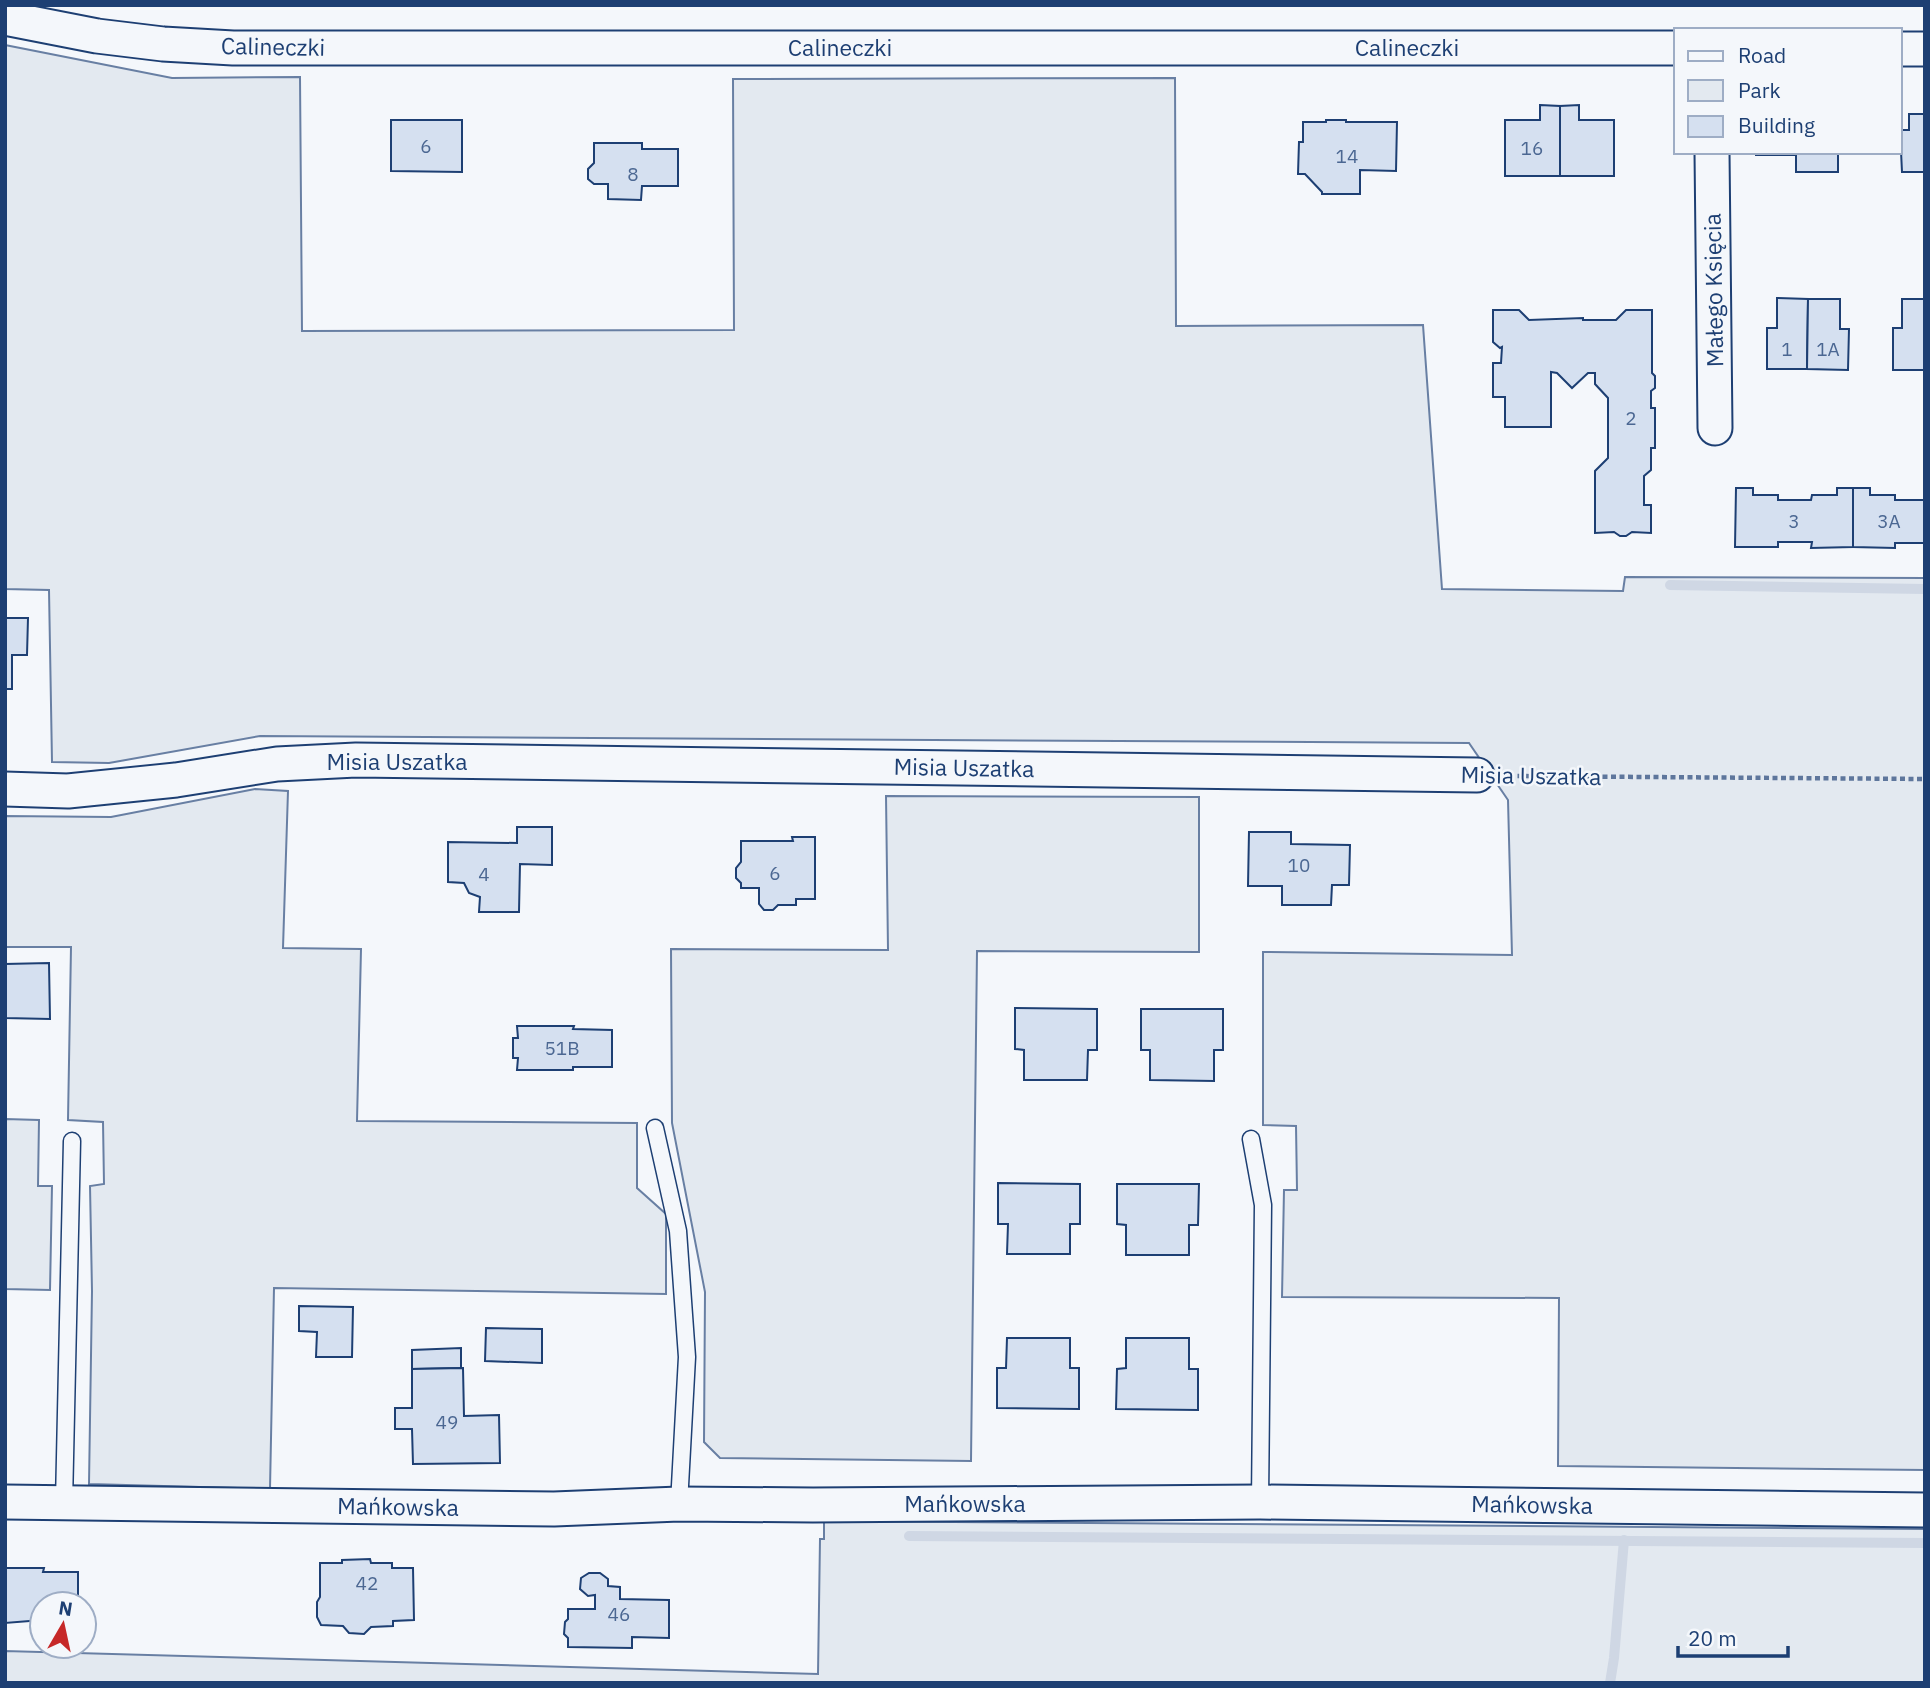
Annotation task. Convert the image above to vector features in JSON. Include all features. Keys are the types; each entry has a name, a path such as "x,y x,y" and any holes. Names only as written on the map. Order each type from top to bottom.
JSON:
{"street":[{"name":"Calineczki","path":"5,18 97,36 163,44 233,48 1674,48"},
{"path":"1902,49 1925,49"},
{"name":"Małego Księcia","path":"1712,154 1715,428"},
{"name":"Misia Uszatka","path":"5,789 68,791 176,780 276,764 356,760 1477,775"},
{"name":"Mańkowska","path":"5,1502 554,1509 679,1504 1260,1502 1925,1510"}],"lane":[{"path":"655,1128 678,1231 687,1357 679,1504"},
{"path":"1251,1139 1263,1205 1260,1502"},
{"path":"64,1503 72,1141"}],"path":[{"name":"Misia Uszatka","path":"1477,775 1925,779"}],"green space":[{"path":"5,45 172,78 300,77 302,331 734,330 733,79 1175,78 1176,326 1423,325 1442,589 1623,591 1625,577 1925,578 1925,1470 1558,1466 1559,1298 1282,1297 1284,1190 1297,1190 1296,1126 1263,1125 1263,952 1512,955 1508,800 1469,743 260,736 109,763 52,762 49,590 5,589"},
{"path":"255,789 288,791 283,948 361,949 357,1121 637,1123 637,1188 666,1214 666,1294 274,1288 270,1489 89,1484 92,1291 90,1186 104,1184 103,1122 68,1120 71,947 5,947 5,816 111,817"},
{"path":"886,796 1199,797 1199,952 977,951 971,1461 720,1458 704,1442 705,1292 672,1123 671,949 888,950"},
{"path":"5,1119 39,1120 38,1186 52,1186 50,1290 5,1289"},
{"path":"824,1521 1925,1529 1925,1683 5,1683 5,1651 28,1652 28,1660 98,1660 98,1654 818,1674 820,1539 824,1539"}],"building":[{"path":"1540,105 1560,106 1560,176 1505,176 1505,120 1540,120"},
{"path":"1579,105 1579,120 1614,120 1614,176 1560,176 1560,106"},
{"path":"1909,114 1925,114 1925,172 1902,172 1902,130 1909,130"},
{"path":"391,120 462,120 462,172 391,171"},
{"path":"1303,122 1397,122 1396,171 1360,170 1360,194 1322,194 1305,174 1298,174 1299,142 1303,142"},
{"path":"594,143 642,143 642,149 678,149 678,186 642,186 641,200 608,199 608,184 594,184 588,179 588,169 594,163"},
{"path":"1838,154 1838,172 1796,172 1796,155 1756,155"},
{"path":"1777,298 1808,299 1807,369 1767,369 1767,328 1777,328"},
{"path":"1808,299 1840,299 1840,329 1849,329 1848,370 1807,369"},
{"path":"1902,299 1925,299 1925,370 1893,370 1893,328 1902,328"},
{"path":"1493,310 1519,310 1529,320 1616,320 1626,310 1652,310 1652,373 1655,376 1655,388 1651,391 1651,408 1655,408 1655,448 1651,448 1651,470 1644,476 1644,505 1651,505 1651,533 1632,532 1620,536 1614,532 1595,533 1595,471 1608,458 1608,398 1595,384 1595,373 1588,373 1572,388 1557,373 1551,372 1551,427 1505,427 1505,397 1493,397 1493,363 1501,363 1502,347 1493,342"},
{"path":"1736,488 1753,488 1753,495 1778,495 1778,500 1811,500 1812,495 1837,495 1837,488 1853,488 1853,547 1811,548 1812,542 1778,542 1778,547 1735,547"},
{"path":"1853,488 1870,488 1870,495 1895,495 1895,500 1925,500 1925,543 1895,543 1895,548 1853,547"},
{"path":"5,618 28,618 27,655 12,655 12,689 5,689"},
{"path":"517,827 552,827 552,865 520,864 519,912 479,912 480,897 469,893 464,883 448,882 448,842 517,843"},
{"path":"1249,832 1291,832 1291,844 1350,845 1349,885 1332,885 1331,905 1282,905 1282,886 1248,886"},
{"path":"792,837 815,837 815,899 796,899 796,905 778,905 773,910 764,910 759,904 759,888 741,888 741,883 736,878 736,868 741,862 741,841 793,841"},
{"path":"49,963 50,1019 5,1018 5,964"},
{"path":"1015,1008 1097,1009 1097,1050 1088,1050 1087,1080 1024,1080 1024,1050 1015,1049"},
{"path":"1141,1009 1223,1009 1223,1050 1214,1050 1214,1081 1150,1080 1150,1050 1141,1050"},
{"path":"517,1026 574,1026 573,1029 612,1030 612,1067 517,1070 518,1058 513,1058 513,1038 518,1038"},
{"path":"998,1183 1080,1184 1080,1224 1070,1224 1070,1254 1007,1254 1008,1224 998,1224"},
{"path":"1117,1184 1199,1184 1198,1225 1189,1225 1189,1255 1126,1255 1126,1225 1117,1224"},
{"path":"299,1306 353,1307 352,1357 316,1357 317,1332 299,1331"},
{"path":"486,1328 542,1329 542,1363 485,1361"},
{"path":"1007,1338 1070,1338 1070,1368 1079,1368 1079,1409 997,1408 997,1368 1006,1368"},
{"path":"1126,1338 1189,1338 1189,1369 1198,1369 1198,1410 1116,1409 1117,1369 1126,1368"},
{"path":"461,1348 461,1368 412,1369 412,1350"},
{"path":"463,1368 464,1416 499,1415 500,1463 413,1464 412,1429 395,1429 395,1408 412,1408 412,1369"},
{"path":"370,1559 371,1563 392,1563 392,1568 413,1568 414,1620 393,1621 393,1626 371,1627 364,1634 349,1633 343,1626 321,1625 317,1617 320,1563"},
{"path":"5,1568 44,1568 43,1572 78,1572 78,1590 28,1590 28,1621 5,1623"},
{"path":"589,1573 600,1573 608,1579 608,1586 620,1587 620,1599 669,1600 669,1638 632,1637 632,1648 568,1647 568,1638 564,1634 568,1609 595,1609 595,1595 588,1596 580,1589 581,1578"}],"waterway":[{"path":"1670,585 1925,589"},
{"path":"909,1536 1925,1543"},
{"path":"1610,1683 1624,1540"}]}
